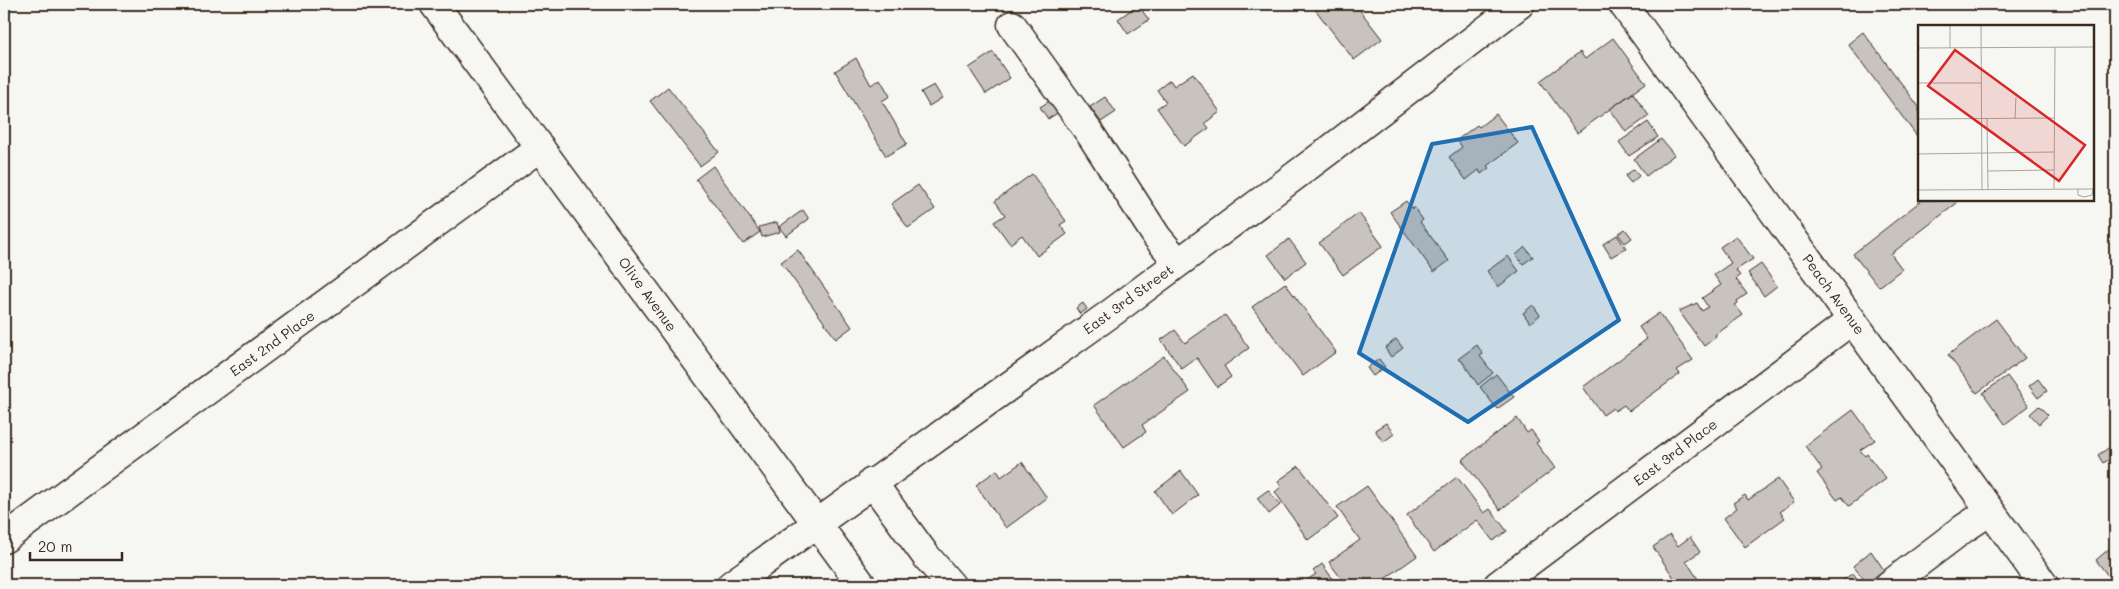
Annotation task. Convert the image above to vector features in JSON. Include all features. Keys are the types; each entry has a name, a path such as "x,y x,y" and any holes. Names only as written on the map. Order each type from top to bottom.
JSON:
{"street":[{"name":"Olive Avenue","path":"434,4 862,585"},
{"name":"East 3rd Street","path":"731,585 1178,262 1327,152 1520,4"},
{"name":"Peach Avenue","path":"1623,4 2044,585"},
{"path":"1012,25 1090,134 1157,237 1178,262"},
{"name":"East 2nd Place","path":"4,538 540,147"},
{"name":"East 3rd Place","path":"1498,585 1852,320"},
{"path":"872,482 926,556 951,585"},
{"path":"1889,585 1990,511"}],"highlighted area":[{"path":"1532,127 1619,320 1468,422 1359,353 1432,144"}],"building":[{"path":"1311,4 1355,4 1382,39 1354,60"},
{"path":"1138,5 1149,20 1128,34 1118,19"},
{"path":"1863,32 1918,106 1918,138 1848,44"},
{"path":"1613,38 1646,83 1577,133 1540,81 1580,52 1585,59"},
{"path":"993,52 1010,78 986,94 969,68"},
{"path":"856,58 871,85 880,79 890,96 882,101 907,144 886,156 835,71"},
{"path":"1193,73 1220,112 1205,123 1209,128 1184,146 1157,108 1166,102 1157,90 1170,80 1174,86"},
{"path":"934,85 942,98 929,106 921,92"},
{"path":"668,87 719,152 700,166 650,101"},
{"path":"1633,93 1649,116 1626,132 1610,109"},
{"path":"1105,97 1116,112 1101,122 1090,107"},
{"path":"1051,100 1059,112 1048,119 1040,107"},
{"path":"1496,114 1518,143 1487,166 1489,168 1481,174 1479,170 1466,180 1449,157 1462,147 1457,140"},
{"path":"1648,122 1658,137 1629,156 1619,142"},
{"path":"1661,139 1674,155 1646,176 1634,159"},
{"path":"713,166 760,232 743,244 696,179"},
{"path":"1634,169 1639,176 1631,183 1625,176"},
{"path":"1032,174 1066,221 1060,225 1067,234 1037,256 1022,235 1010,244 994,222 1005,215 995,201"},
{"path":"918,185 935,209 908,228 891,204"},
{"path":"1406,201 1412,209 1414,207 1423,220 1420,222 1449,261 1434,272 1390,212"},
{"path":"1921,201 1956,201 1957,203 1891,254 1902,269 1879,287 1853,254"},
{"path":"803,210 809,219 786,236 779,227"},
{"path":"1359,213 1383,246 1343,275 1319,243"},
{"path":"777,222 780,232 762,237 759,227"},
{"path":"1625,229 1632,238 1625,243 1618,234"},
{"path":"1617,235 1626,248 1611,257 1603,244"},
{"path":"1736,236 1753,259 1736,270 1740,276 1736,279 1747,294 1737,301 1738,303 1735,305 1743,315 1715,335 1716,337 1704,346 1679,311 1697,303 1702,311 1708,307 1702,298 1721,285 1714,275 1731,263 1720,247"},
{"path":"1289,239 1306,262 1285,278 1268,255"},
{"path":"1525,247 1533,257 1523,264 1516,255"},
{"path":"798,250 852,327 836,339 781,262"},
{"path":"1508,256 1519,271 1498,287 1487,271"},
{"path":"1761,264 1777,286 1764,296 1748,273"},
{"path":"1285,283 1336,352 1303,376 1252,307"},
{"path":"1083,303 1087,309 1080,314 1076,308"},
{"path":"1533,305 1540,315 1530,323 1523,313"},
{"path":"1659,313 1693,360 1677,370 1680,374 1629,411 1624,405 1615,411 1613,408 1603,415 1583,387 1647,339 1639,327"},
{"path":"1225,315 1249,348 1224,366 1231,377 1217,387 1197,358 1182,369 1161,340 1175,330 1185,343"},
{"path":"1996,319 2025,358 1977,393 1948,355"},
{"path":"1396,339 1403,348 1391,357 1385,348"},
{"path":"1477,345 1483,354 1480,356 1493,373 1478,385 1462,361 1458,359"},
{"path":"1164,356 1190,392 1142,425 1146,432 1124,447 1094,405"},
{"path":"1379,359 1385,367 1373,376 1367,368"},
{"path":"1496,374 1514,397 1497,409 1480,387"},
{"path":"2007,376 2029,406 2005,424 1983,393"},
{"path":"2038,379 2047,391 2038,398 2029,386"},
{"path":"2039,406 2048,415 2039,424 2030,414"},
{"path":"1853,410 1875,440 1860,450 1865,456 1867,454 1886,479 1849,506 1842,497 1837,500 1817,473 1822,469 1805,446"},
{"path":"1517,418 1527,433 1531,430 1539,441 1536,443 1555,468 1500,510 1462,460"},
{"path":"1386,423 1394,434 1383,442 1375,430"},
{"path":"2110,447 2115,456 2103,463 2098,455"},
{"path":"1022,462 1047,498 1006,528 976,485 997,470 1001,477"},
{"path":"1299,466 1338,518 1308,540 1275,492 1281,487 1278,481"},
{"path":"1181,471 1198,495 1172,515 1155,491"},
{"path":"1457,477 1484,513 1490,509 1507,531 1493,541 1477,520 1434,552 1407,515"},
{"path":"1778,479 1794,502 1780,512 1785,518 1745,547 1724,518 1737,508 1733,503 1745,495 1748,500"},
{"path":"1367,486 1417,556 1376,585 1346,585 1329,562 1360,540 1337,507"},
{"path":"1268,490 1280,505 1269,514 1257,498"},
{"path":"1670,535 1678,546 1690,537 1700,552 1686,561 1702,585 1679,585 1653,547"},
{"path":"2109,549 2115,556 2115,585 2096,560"},
{"path":"1871,551 1884,570 1867,583 1853,566"},
{"path":"1322,564 1337,585 1311,585 1307,580 1316,574 1313,571"},
{"path":"1853,573 1861,584 1838,584"}]}
